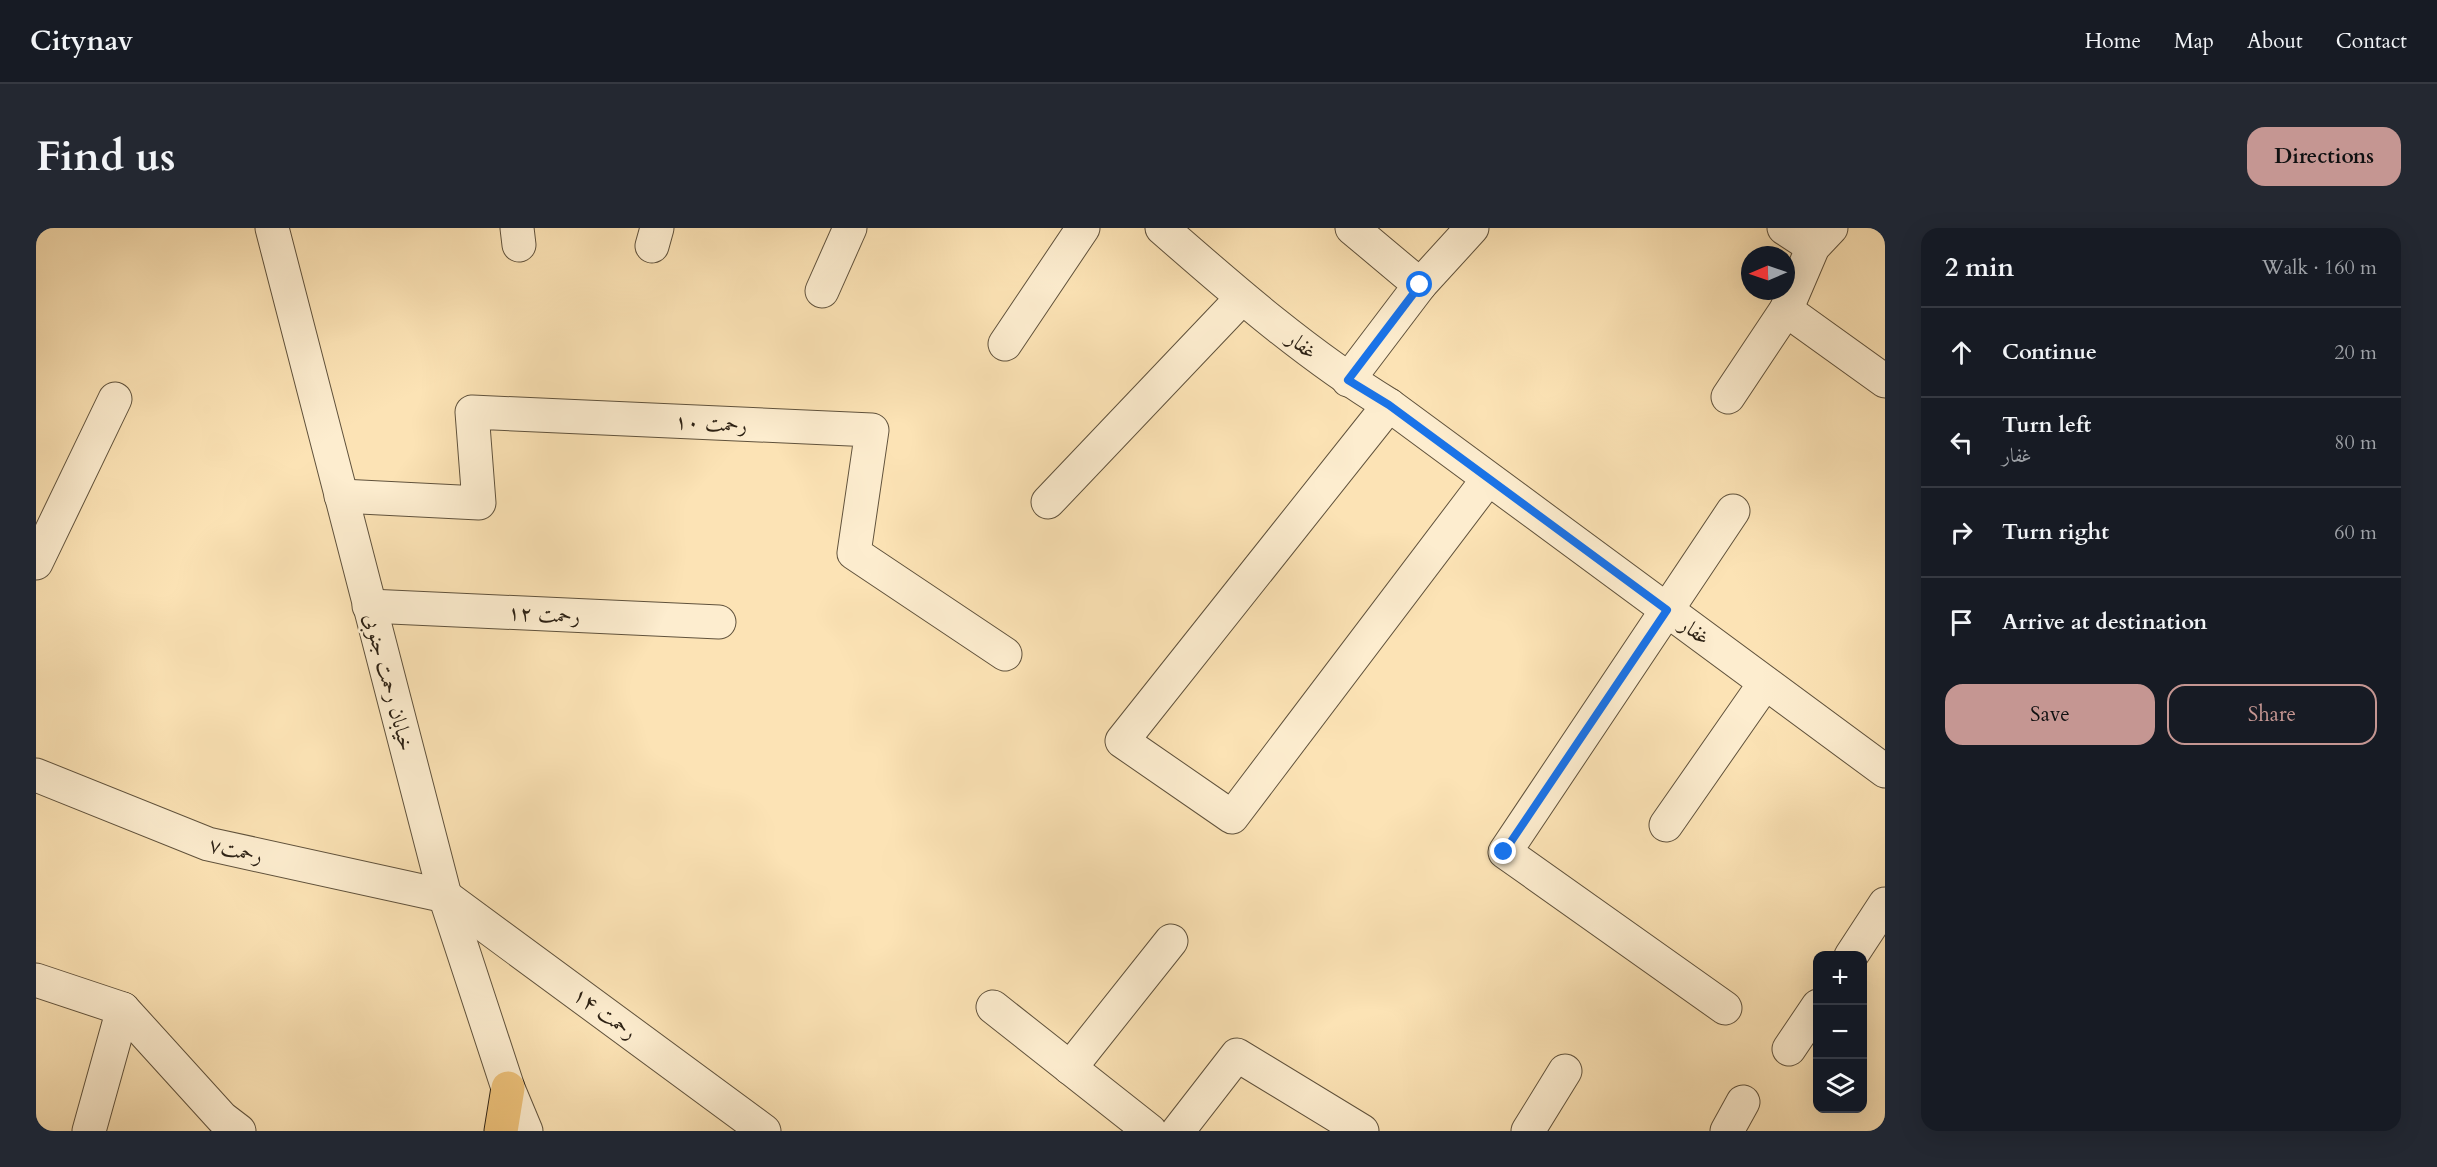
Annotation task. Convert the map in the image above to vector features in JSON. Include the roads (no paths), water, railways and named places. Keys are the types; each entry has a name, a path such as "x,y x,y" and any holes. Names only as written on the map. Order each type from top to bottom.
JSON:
{"main road":[{"path":"501,1131 508,1088"}],"street":[{"name":"خیابان رحمت جنوبی","path":"272,228 445,896 508,1088 526,1131"},
{"path":"822,291 850,228"},
{"path":"1005,344 1083,228"},
{"name":"غفار","path":"1162,228 1242,298 1348,380 1389,405 1885,771"},
{"path":"1352,228 1420,285"},
{"path":"1348,380 1420,285 1472,228"},
{"path":"1728,397 1786,310 1822,238 1784,228"},
{"path":"1048,502 1242,298"},
{"path":"1786,310 1885,381"},
{"path":"36,563 115,399"},
{"path":"1389,405 1122,741 1232,817 1488,479"},
{"name":"رحمت ۱۰","path":"341,496 479,503 472,412 872,430 854,553 1005,654"},
{"path":"1725,1008 1504,852 1734,511"},
{"name":"رحمت ۱۲","path":"369,606 719,622"},
{"path":"1666,825 1765,683"},
{"name":"رحمت۷","path":"36,775 208,844 445,896"},
{"name":"رحمت ۱۴","path":"445,896 764,1131"},
{"path":"1854,951 1885,904"},
{"path":"1070,1068 1171,941"},
{"path":"36,980 123,1009 222,1118 239,1131"},
{"path":"993,1007 1150,1131"},
{"path":"89,1131 123,1009"},
{"path":"1789,1049 1813,1013"},
{"path":"1178,1131 1237,1055 1362,1131"},
{"path":"1528,1131 1565,1071"},
{"path":"1727,1131 1743,1102"}]}
